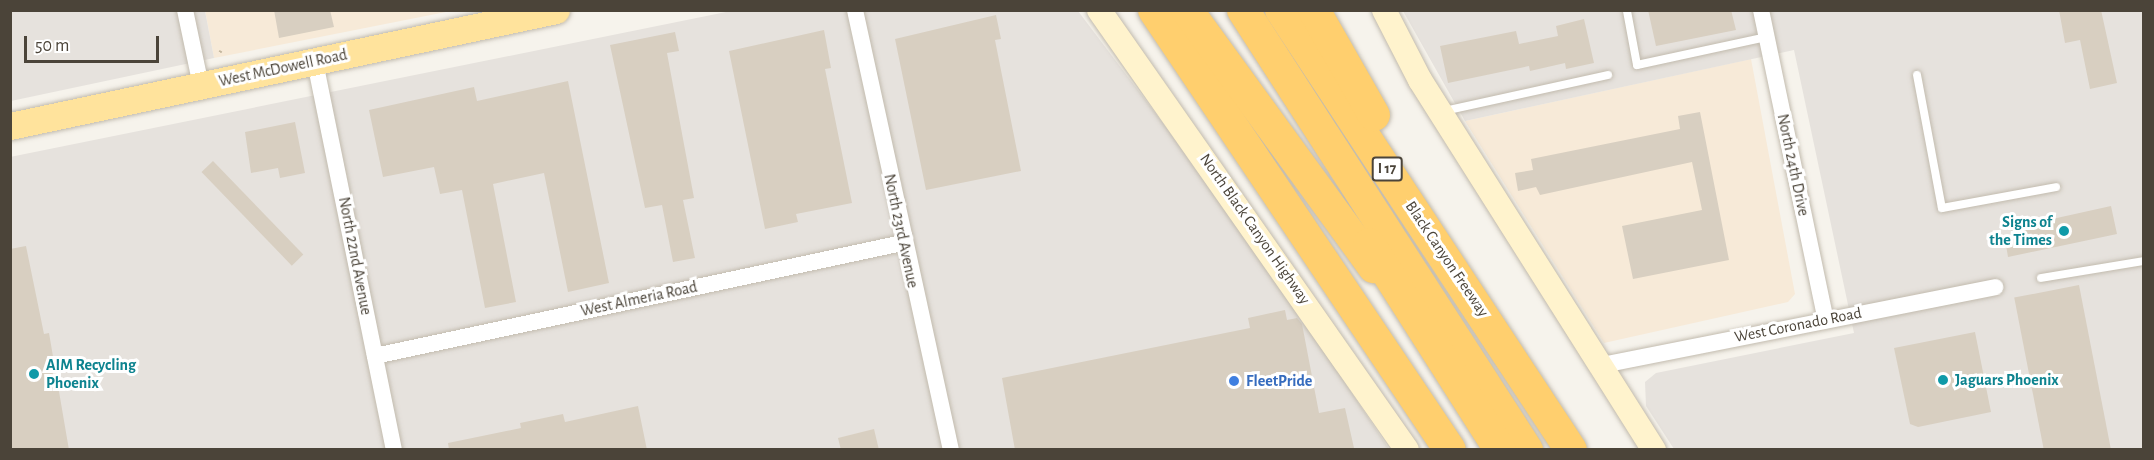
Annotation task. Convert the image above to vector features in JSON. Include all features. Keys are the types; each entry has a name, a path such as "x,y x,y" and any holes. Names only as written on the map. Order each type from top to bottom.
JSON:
{"highway":[{"path":"1154,10 1450,450"},
{"path":"1187,10 1413,316"},
{"path":"1225,10 1413,316 1500,450"},
{"path":"1243,10 1527,450"},
{"name":"Black Canyon Freeway","path":"1281,10 1493,328 1571,450"},
{"path":"1314,10 1493,328"}],"main road":[{"name":"West McDowell Road","path":"10,126 556,10"},
{"name":"North Black Canyon Highway","path":"1100,10 1407,450"},
{"path":"1384,10 1441,112 1654,450"}],"street":[{"path":"185,10 201,86"},
{"name":"North 23rd Avenue","path":"855,10 902,243 951,450"},
{"name":"North 24th Drive","path":"1761,10 1826,320"},
{"name":"North 22nd Avenue","path":"315,62 394,450"},
{"name":"West Almeria Road","path":"375,356 902,243"},
{"name":"West Coronado Road","path":"1602,365 1995,286"}],"lane":[{"path":"1627,11 1637,64 1766,37"},
{"path":"1441,112 1608,75"},
{"path":"1917,75 1942,208 2056,187"},
{"path":"2041,278 2144,261"}],"shaded area":[{"path":"205,10 451,11 214,58"},
{"path":"10,11 205,11 214,58 11,101"},
{"path":"731,11 1078,11 1240,225 1389,449 11,449 10,157"},
{"path":"1403,11 2143,11 2143,449 1674,449 1646,406 1645,382 1656,373 1854,333 1794,50 1465,121"},
{"path":"1751,59 1795,294 1788,302 1604,343 1465,121"}],"building":[{"path":"274,10 330,10 334,27 279,38"},
{"path":"1648,10 1731,10 1736,30 1656,46"},
{"path":"2059,10 2101,10 2117,83 2090,89 2080,40 2065,43"},
{"path":"996,15 1001,39 995,40 1021,171 926,190 895,39"},
{"path":"1584,19 1594,63 1566,69 1565,63 1530,71 1529,66 1448,83 1440,46 1516,31 1519,44 1558,36 1556,26"},
{"path":"824,30 831,68 825,69 852,203 796,214 798,222 765,229 729,51"},
{"path":"675,32 679,51 667,53 694,198 683,200 695,258 673,262 662,205 645,208 610,45"},
{"path":"568,81 609,283 568,292 544,173 493,184 516,302 485,308 462,190 440,194 434,167 383,177 369,110 474,87 477,101"},
{"path":"1700,112 1729,260 1633,279 1622,226 1702,210 1692,162 1540,195 1536,187 1518,191 1515,173 1533,170 1531,159 1680,129 1678,116"},
{"path":"295,122 305,173 280,178 278,168 251,173 245,132"},
{"path":"213,161 303,255 292,266 201,172"},
{"name":"Signs of the Times","path":"2111,206 2117,234 2008,257 2005,239 2013,238 2011,228"},
{"name":"AIM Recycling Phoenix","path":"26,246 44,334 49,333 69,450 10,450 10,249"},
{"path":"2079,285 2111,450 2044,450 2014,298"},
{"path":"1285,310 1287,320 1297,318 1302,324 1319,413 1345,408 1354,448 1015,450 1002,378 1250,328 1248,318"},
{"name":"Jaguars Phoenix","path":"1975,332 1991,412 1918,427 1910,424 1894,348"},
{"path":"638,406 647,450 449,450 448,443 521,428 520,423 563,414 565,422"},
{"path":"874,429 879,450 841,450 838,438"}],"place":[{"name":"Signs of the Times","path":"2064,231"},
{"name":"AIM Recycling Phoenix","path":"34,374"},
{"name":"Jaguars Phoenix","path":"1943,380"},
{"name":"FleetPride","path":"1234,381"}]}
